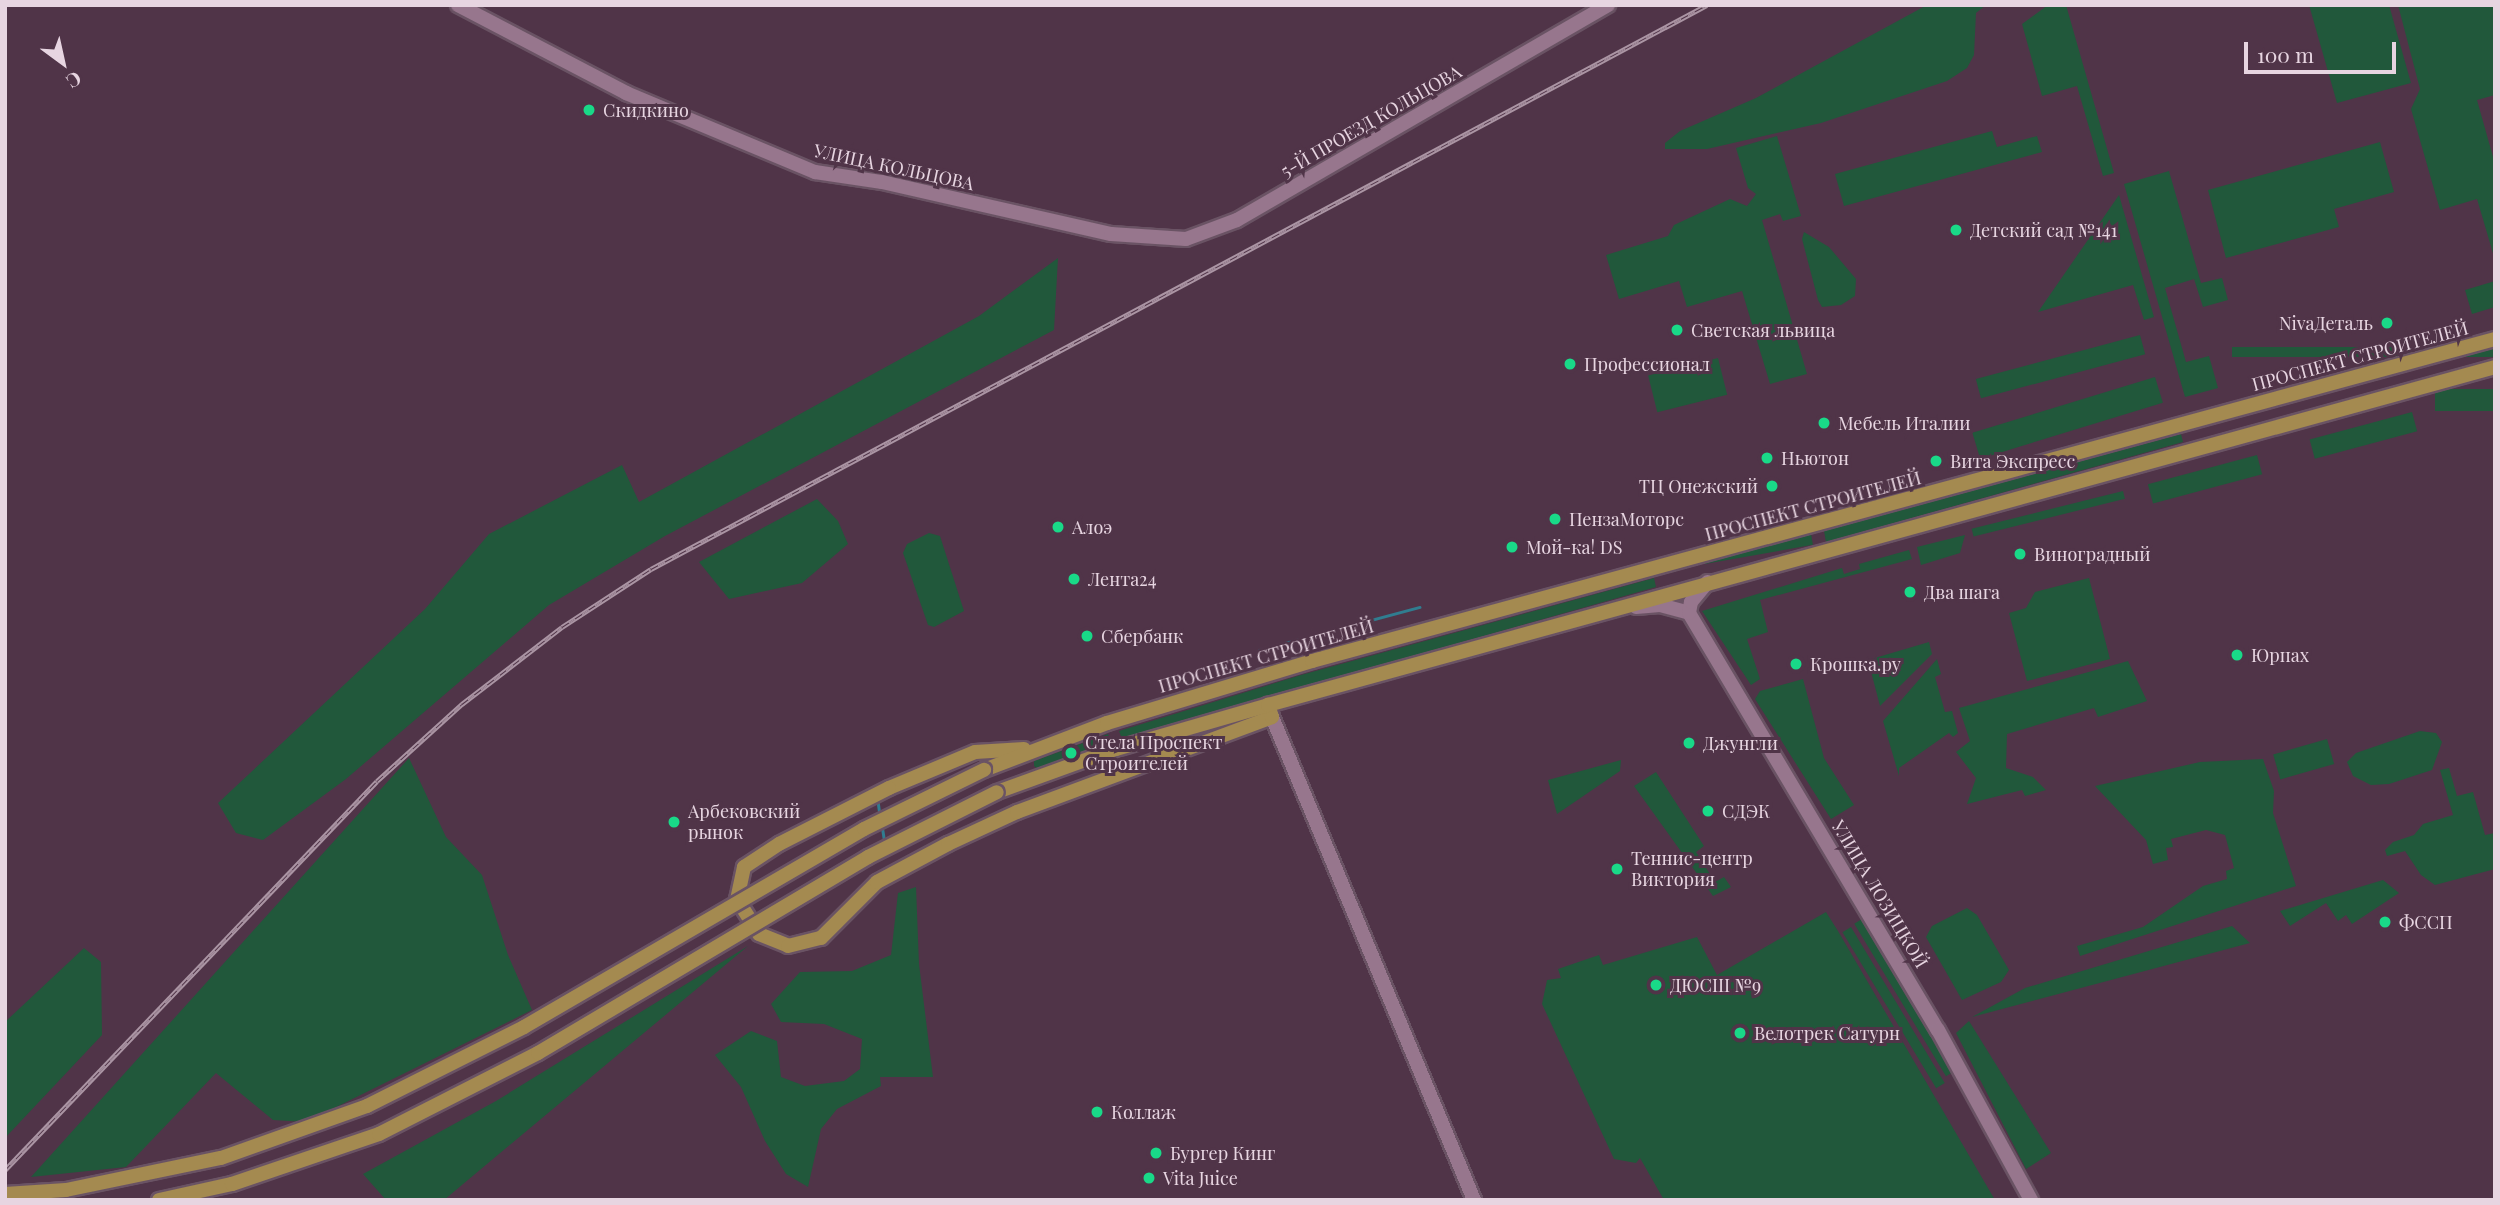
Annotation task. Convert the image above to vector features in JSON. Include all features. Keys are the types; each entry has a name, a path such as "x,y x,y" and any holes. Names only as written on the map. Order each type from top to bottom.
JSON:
{"main road":[{"name":"ПРОСПЕКТ СТРОИТЕЛЕЙ","path":"5,1195 66,1190 221,1158 367,1106 524,1027 864,829 984,770 1037,748 1312,661 2495,339"},
{"path":"159,1200 232,1184 379,1134 538,1053 894,842 997,792 1116,749 1270,711 1655,596 2495,367"},
{"path":"2229,412 2228,426 2236,437"},
{"path":"2183,424 2190,436 2189,450"},
{"path":"1697,558 1692,572 1706,583"},
{"path":"1655,569 1662,581 1655,596"},
{"path":"1037,748 975,752 865,800 744,867 737,899 759,934 788,946 821,938 877,882 948,844 1017,811 1270,711"}],"street":[{"name":"УЛИЦА КОЛЬЦОВА","path":"458,5 626,93 815,172 882,182 1111,234 1186,239"},
{"name":"5-Й ПРОЕЗД КОЛЬЦОВА","path":"1186,239 1237,220 1608,5"},
{"path":"1603,611 1660,606 1689,612 1691,601 1706,583"},
{"name":"УЛИЦА ЛОЗИЦКОЙ","path":"1689,612 1938,1030 2031,1200"},
{"path":"1270,711 1474,1200"}],"green space":[{"path":"1927,5 1986,5 1976,13 1974,55 1967,68 1947,81 1821,123 1707,149 1665,149 1665,143 1680,131 1756,98"},
{"path":"2048,5 2066,5 2114,173 2103,176 2077,86 2042,96 2022,24"},
{"path":"2309,5 2389,5 2411,83 2337,103"},
{"path":"2398,5 2495,5 2495,95 2477,100 2495,164 2495,260 2477,199 2440,210 2411,109 2420,89"},
{"path":"1992,131 1997,147 2037,136 2042,152 1844,206 1835,174"},
{"path":"1777,136 1801,216 1783,221 1780,214 1762,220 1807,374 1770,384 1742,291 1687,307 1679,281 1619,299 1606,255 1668,236 1674,225 1730,199 1747,206 1756,194 1748,188 1736,148"},
{"path":"2380,142 2394,192 2334,209 2339,227 2226,258 2208,190"},
{"path":"2169,171 2201,283 2222,278 2228,300 2203,307 2194,279 2165,288 2186,362 2209,356 2218,388 2185,397 2124,184"},
{"path":"2119,195 2154,317 2144,320 2133,285 2038,312"},
{"path":"1804,232 1829,247 1856,279 1855,296 1841,305 1822,307 1818,300 1802,239"},
{"path":"1058,258 1054,330 665,536 549,605 346,779 263,840 236,833 218,803 425,609 489,534 622,465 639,502 979,316"},
{"path":"2495,281 2495,307 2472,314 2465,290"},
{"path":"2140,335 2145,354 1981,398 1976,379"},
{"path":"2232,347 2495,347 2495,357 2232,357"},
{"path":"1718,358 1727,395 1657,412 1648,375"},
{"path":"2155,377 2163,403 1980,459 1972,433"},
{"path":"2435,389 2495,389 2495,411 2435,411"},
{"path":"2412,412 2417,431 2315,459 2310,439"},
{"path":"2181,434 2183,442 1826,542 1824,531"},
{"path":"2257,455 2262,474 2153,504 2148,484"},
{"path":"2123,491 2125,499 1974,537 1972,529"},
{"path":"817,499 838,521 848,544 802,583 729,599 699,562"},
{"path":"929,533 940,536 964,611 934,627 928,625 903,553 907,544"},
{"path":"1811,534 1813,545 1705,564 1703,553"},
{"path":"1965,535 1960,553 1921,565 1917,547"},
{"path":"1909,550 1912,559 1760,600 1768,632 1747,639 1760,679 1751,685 1702,611 1842,568 1844,574 1860,569 1859,564"},
{"path":"1654,578 1656,587 1122,739 1119,731 1301,675"},
{"path":"2089,578 2110,659 2027,681 2009,613 2026,608 2035,592"},
{"path":"1929,642 1932,654 1880,706 1868,660"},
{"path":"1937,659 1941,674 1935,677 1945,712 1952,711 1958,733 1953,737 1949,733 1899,768 1899,776 1883,721"},
{"path":"2128,661 2147,701 2098,717 2094,708 2007,734 2006,768 2033,777 2046,790 2025,796 2022,790 1967,804 1976,778 1956,752 1970,741 1959,708"},
{"path":"1803,679 1824,758 1854,805 1831,819 1755,699 1760,691"},
{"path":"2420,731 2436,733 2442,742 2432,770 2389,784 2371,785 2353,776 2347,762 2356,753"},
{"path":"1108,734 1111,742 1038,769 1034,766 1034,761"},
{"path":"2327,739 2334,764 2280,779 2273,754"},
{"path":"409,758 446,837 482,875 508,955 532,1010 306,1122 273,1120 216,1073 126,1167 31,1177"},
{"path":"2263,759 2274,791 2273,813 2296,886 2080,956 2077,946 2143,927 2203,886 2227,879 2226,871 2234,868 2225,835 2206,830 2171,839 2173,847 2166,848 2168,860 2153,864 2146,840 2095,786 2200,762"},
{"path":"1621,760 1620,771 1557,814 1548,780"},
{"path":"2449,768 2457,796 2473,792 2485,835 2495,833 2495,869 2435,885 2421,875 2405,851 2387,856 2385,850 2393,842 2414,835 2423,824 2453,815 2440,770"},
{"path":"1656,772 1704,846 1696,852 1715,882 1724,877 1731,887 1713,896 1634,786"},
{"path":"2383,880 2399,893 2352,924 2346,915 2338,921 2326,903 2290,926 2280,911"},
{"path":"916,887 919,964 933,1077 880,1077 881,1086 837,1109 821,1129 808,1187 786,1174 765,1141 741,1087 715,1055 751,1031 777,1041 781,1077 805,1086 844,1081 860,1069 862,1039 824,1024 781,1022 771,1004 800,972 852,971 891,955 898,893"},
{"path":"1967,908 1977,915 2009,970 2001,982 1962,1000 1926,937 1932,926"},
{"name":"Велотрек Сатурн","path":"1826,912 1995,1200 1664,1200 1640,1158 1636,1163 1614,1159 1542,1004 1547,980 1561,978 1558,969 1599,955 1603,965 1697,937 1717,975"},
{"path":"1862,919 1954,1072 1946,1076 1854,924"},
{"path":"2232,926 2250,943 1972,1017 2025,988"},
{"path":"1851,927 1945,1083 1936,1088 1842,932"},
{"path":"748,946 444,1200 386,1200 363,1174 496,1101"},
{"path":"84,948 101,962 102,1035 5,1138 5,1022"},
{"path":"1969,1021 2051,1153 2026,1169 1956,1033"}],"waterway":[{"path":"1259,650 1419,607"},
{"path":"878,801 880,815"},
{"path":"882,825 885,843"}],"railway":[{"path":"5,1170 377,781 462,704 562,627 651,569 1707,5"}],"place":[{"name":"Скидкино","path":"589,110"},
{"name":"Детский сад №141","path":"1956,230"},
{"name":"NivaДеталь","path":"2387,323"},
{"name":"Светская львица","path":"1677,330"},
{"name":"Профессионал","path":"1570,364"},
{"name":"Мебель Италии","path":"1824,423"},
{"name":"Ньютон","path":"1767,458"},
{"name":"Вита Экспресс","path":"1936,461"},
{"name":"ТЦ Онежский","path":"1772,486"},
{"name":"ПензаМоторс","path":"1555,519"},
{"name":"Алоэ","path":"1058,527"},
{"name":"Мой-ка! DS","path":"1512,547"},
{"name":"Виноградный","path":"2020,554"},
{"name":"Лента24","path":"1074,579"},
{"name":"Два шага","path":"1910,592"},
{"name":"Сбербанк","path":"1087,636"},
{"name":"Юрпах","path":"2237,655"},
{"name":"Крошка.ру","path":"1796,664"},
{"name":"Джунгли","path":"1689,743"},
{"name":"Стела Проспект Строителей","path":"1071,753"},
{"name":"СДЭК","path":"1708,811"},
{"name":"Арбековский рынок","path":"674,822"},
{"name":"Теннис-центр Виктория","path":"1617,869"},
{"name":"ФССП","path":"2385,922"},
{"name":"ДЮСШ №9","path":"1656,985"},
{"name":"Велотрек Сатурн","path":"1740,1033"},
{"name":"Коллаж","path":"1097,1112"},
{"name":"Бургер Кинг","path":"1156,1153"},
{"name":"Vita Juice","path":"1149,1178"}]}
